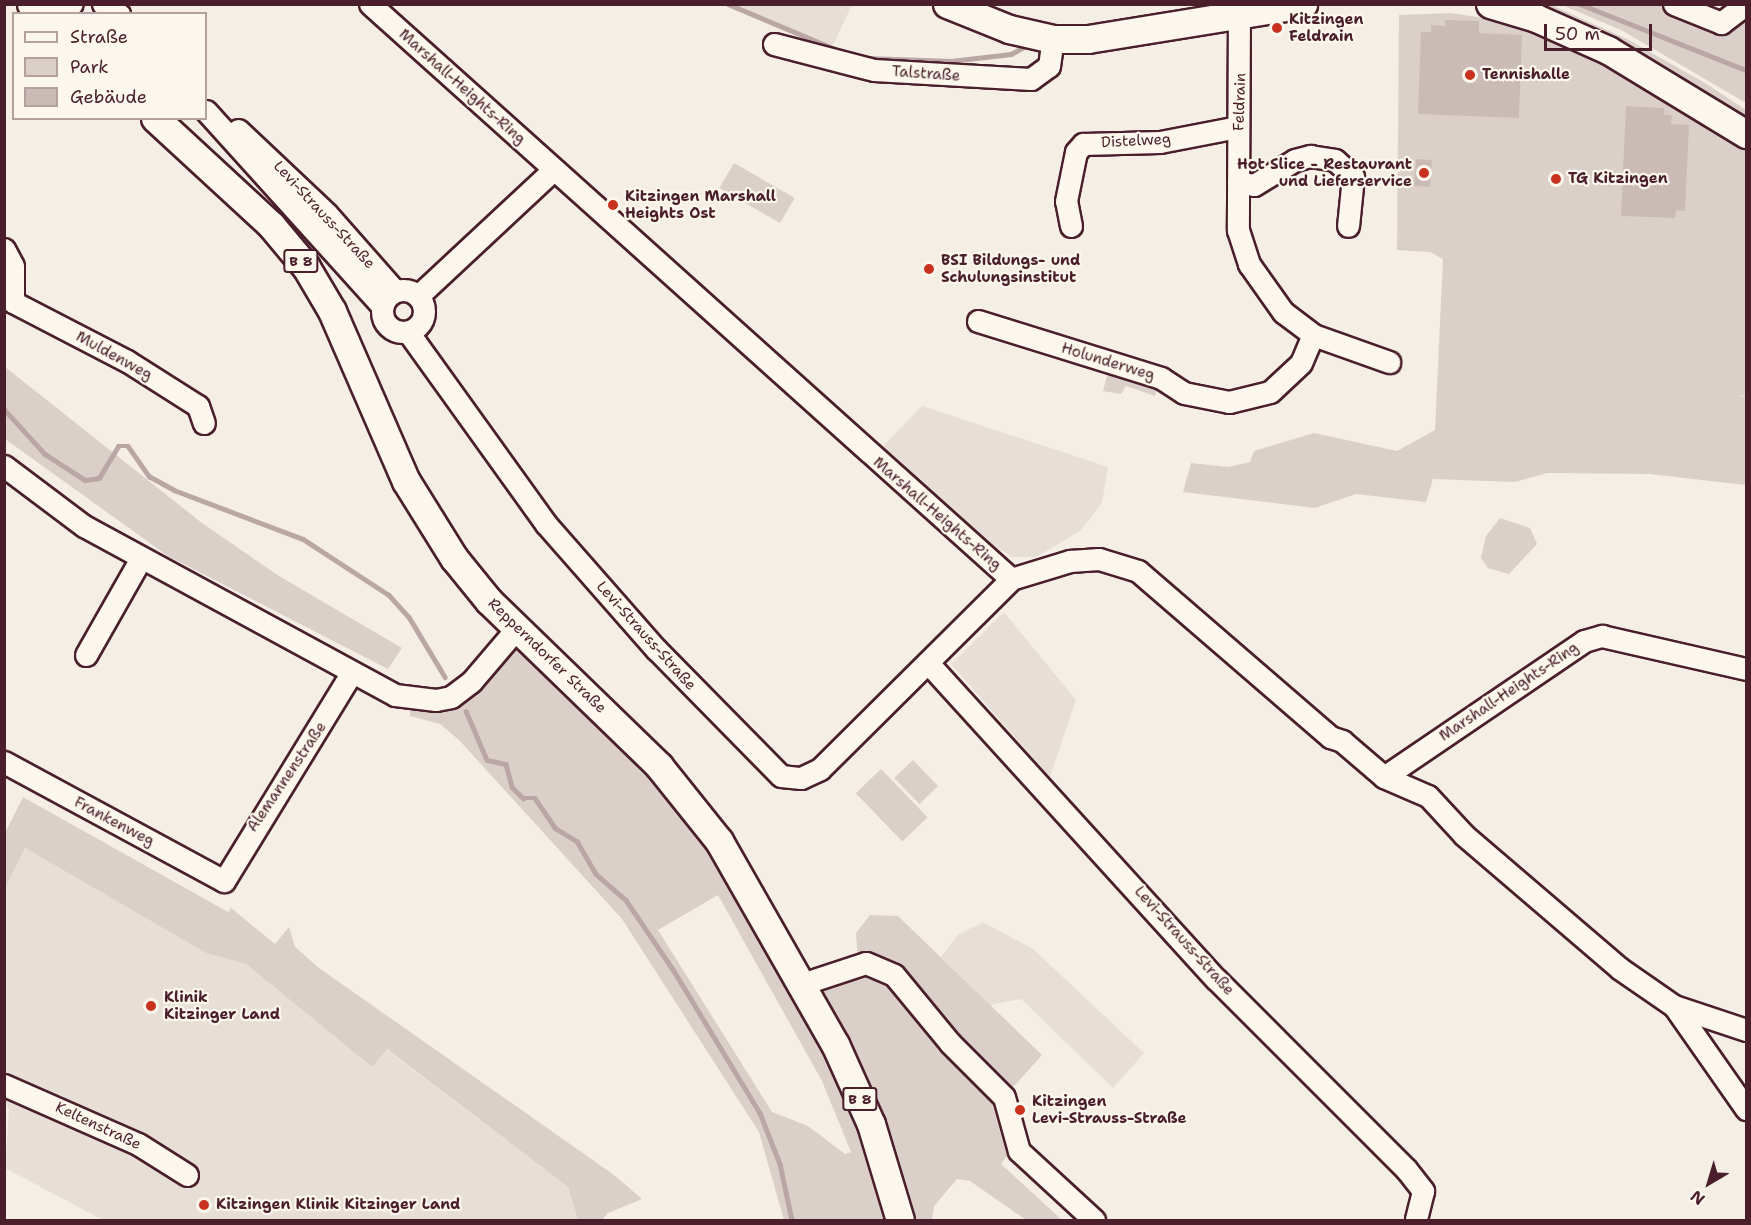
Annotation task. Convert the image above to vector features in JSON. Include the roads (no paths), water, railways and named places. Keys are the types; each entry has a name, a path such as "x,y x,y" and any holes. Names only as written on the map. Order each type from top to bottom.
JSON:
{"main road":[{"path":"965,7 1053,39 1088,39 1239,12 1303,4"},
{"path":"1490,4 1545,21 1608,50 1746,134"},
{"name":"Repperndorfer Straße","path":"158,120 271,225 306,267 332,311 422,511 472,581 517,628 628,735 698,813 749,889 802,984 871,1124 900,1221"}],"street":[{"path":"57,12 72,4"},
{"path":"103,4 116,12"},
{"name":"Marshall-Heights-Ring","path":"370,4 1011,579 1070,561 1099,559 1138,571 1384,777 1428,796 1536,899 1674,1006 1746,1109"},
{"path":"1674,4 1721,23 1746,4"},
{"name":"Feldrain","path":"1239,12 1238,230 1249,264 1282,312 1312,335 1389,363"},
{"name":"Talstraße","path":"774,44 874,70 1030,79 1049,66 1053,39"},
{"name":"Levi-Strauss-Straße","path":"213,118 237,129 267,154 389,298 386,324 408,332 546,524 656,649 781,776 801,778 820,769 929,664 1011,579"},
{"name":"Distelweg","path":"1071,226 1066,201 1076,152 1083,144 1160,141 1238,127"},
{"path":"1238,182 1254,184 1302,158 1335,160 1353,177 1348,226"},
{"path":"418,296 554,169"},
{"name":"Muldenweg","path":"4,249 13,266 8,308 127,361 198,406 204,423"},
{"path":"389,298 408,290 418,296 424,307 423,320 408,332"},
{"name":"Holunderweg","path":"978,321 1161,378 1184,393 1229,402 1270,392 1301,363 1312,335"},
{"path":"4,466 84,526 351,674 395,695 436,700 451,697 471,682 517,628"},
{"path":"86,655 141,558"},
{"name":"Marshall-Heights-Ring","path":"1384,777 1584,641 1602,636 1746,669"},
{"name":"Levi-Strauss-Straße","path":"929,664 1216,979 1406,1169 1423,1191 1416,1221"},
{"name":"Alemannenstraße","path":"224,881 351,674"},
{"name":"Frankenweg","path":"4,762 224,881"},
{"path":"802,984 866,963 894,975 950,1043 1004,1097 1019,1150 1094,1221"},
{"name":"Marshall-Heights-Ring","path":"1674,1006 1746,1030"},
{"name":"Keltenstraße","path":"4,1085 138,1144 188,1175"}],"waterway":[{"path":"728,4 840,51"},
{"path":"1580,4 1746,70"},
{"path":"866,58 951,61 1011,54 1030,44"},
{"path":"4,409 45,454 85,480 99,478 118,446 128,446 149,476 174,490 303,539 389,595 409,617 445,677"},
{"path":"466,711 487,760 506,764 512,787 523,798 535,798 555,828 577,841 596,874 626,900 674,971 760,1113 780,1164 792,1220"}],"place":[{"name":"Kitzingen Feldrain","path":"1277,28"},
{"name":"Tennishalle","path":"1470,75"},
{"name":"Hot Slice - Restaurant und Lieferservice","path":"1424,173"},
{"name":"TG Kitzingen","path":"1556,179"},
{"name":"Kitzingen Marshall Heights Ost","path":"613,205"},
{"name":"BSI Bildungs- und Schulungsinstitut","path":"929,269"},
{"name":"Klinik Kitzinger Land","path":"151,1006"},
{"name":"Kitzingen Levi-Strauss-Straße","path":"1020,1110"},
{"name":"Kitzingen Klinik Kitzinger Land","path":"204,1205"}]}
